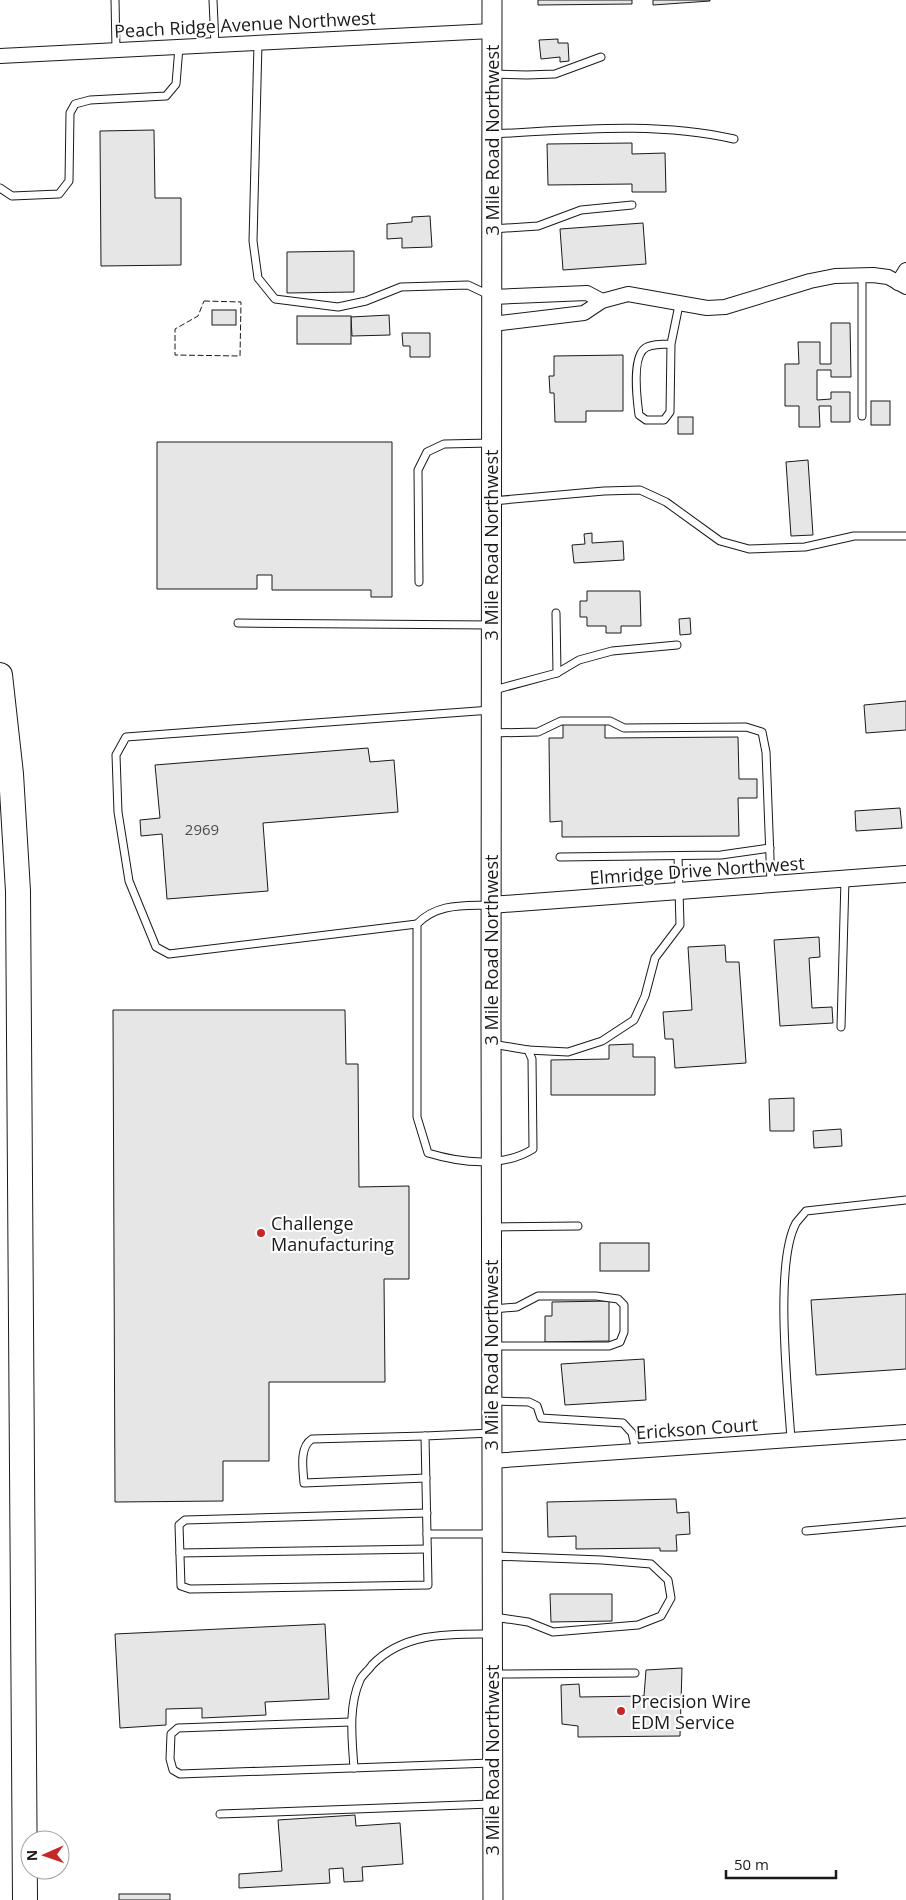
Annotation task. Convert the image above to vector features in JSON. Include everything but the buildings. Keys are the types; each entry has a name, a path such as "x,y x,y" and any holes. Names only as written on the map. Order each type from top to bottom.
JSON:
{"highway":[{"path":"0,676 11,774 18,891 25,1900"}],"main road":[{"name":"3 Mile Road Northwest","path":"492,0 491,1674 493,1900"}],"street":[{"name":"Peach Ridge Avenue Northwest","path":"0,56 492,31"},
{"path":"492,324 584,313 602,301 628,294 680,305 707,308 725,307 810,281 862,275 888,278 902,285 906,270"},
{"path":"492,297 587,293 602,301"},
{"name":"Elmridge Drive Northwest","path":"491,906 906,874"},
{"name":"Erickson Court","path":"491,1461 906,1432"}],"lane":[{"path":"115,0 116,49"},
{"path":"213,0 215,45"},
{"path":"258,43 253,241 258,278 275,299 338,307 401,288 468,286 492,297"},
{"path":"0,188 12,196 58,194 69,181 70,113 75,104 90,100 166,96 176,84 179,47"},
{"path":"492,74 555,74 601,57"},
{"path":"492,134 640,127 703,132 734,139"},
{"path":"492,229 538,226 581,210 632,205"},
{"path":"862,275 862,416"},
{"path":"671,344 648,346 641,351 637,365 639,415 646,420 664,420 670,412 671,344 680,305"},
{"path":"419,582 418,470 428,452 444,444 491,444"},
{"path":"491,501 604,491 640,490 666,502 720,541 749,549 805,548 854,536 906,536"},
{"path":"556,613 557,673"},
{"path":"238,623 491,625"},
{"path":"491,691 557,673 579,660 612,650 678,644"},
{"path":"491,710 126,737 116,755 118,812 129,881 156,947 169,954 417,924 425,916 444,907 491,906"},
{"path":"491,733 538,732 561,722 610,721 624,728 746,727 762,732 766,752 771,884"},
{"path":"560,857 721,855 770,848"},
{"path":"491,1044 528,1050 568,1052 602,1041 634,1020 645,996 655,958 680,925 678,856"},
{"path":"841,1027 845,878"},
{"path":"417,924 417,1117 428,1153 453,1160 491,1162 521,1156 533,1149 532,1058 528,1050"},
{"path":"791,1440 784,1333 785,1280 788,1250 796,1224 806,1211 906,1200"},
{"path":"491,1227 578,1226"},
{"path":"491,1310 517,1307 538,1296 596,1296 618,1299 624,1304 624,1332 620,1342 609,1346 491,1346"},
{"path":"491,1401 529,1402 537,1406 541,1418 623,1423 632,1433 636,1451"},
{"path":"426,1478 304,1483 304,1448 312,1439 491,1433"},
{"path":"426,1436 428,1585 190,1589 181,1586 180,1526 185,1520 427,1513"},
{"path":"806,1531 906,1522"},
{"path":"427,1534 491,1534"},
{"path":"180,1553 427,1549"},
{"path":"354,1768 351,1722 360,1679 383,1654 416,1638 448,1634 491,1625 528,1622 553,1632 599,1630 638,1625 661,1616 671,1598 668,1580 651,1564 602,1560 491,1556"},
{"path":"491,1674 635,1673"},
{"path":"351,1722 178,1728 171,1734 170,1758 173,1770 180,1774 492,1763"},
{"path":"220,1814 492,1804"}],"fence":[{"path":"204,301 241,302 240,356 175,355 175,329 198,316 204,301"}],"place":[{"name":"Challenge Manufacturing","path":"261,1233"},
{"name":"Precision Wire EDM Service","path":"621,1711"}]}
